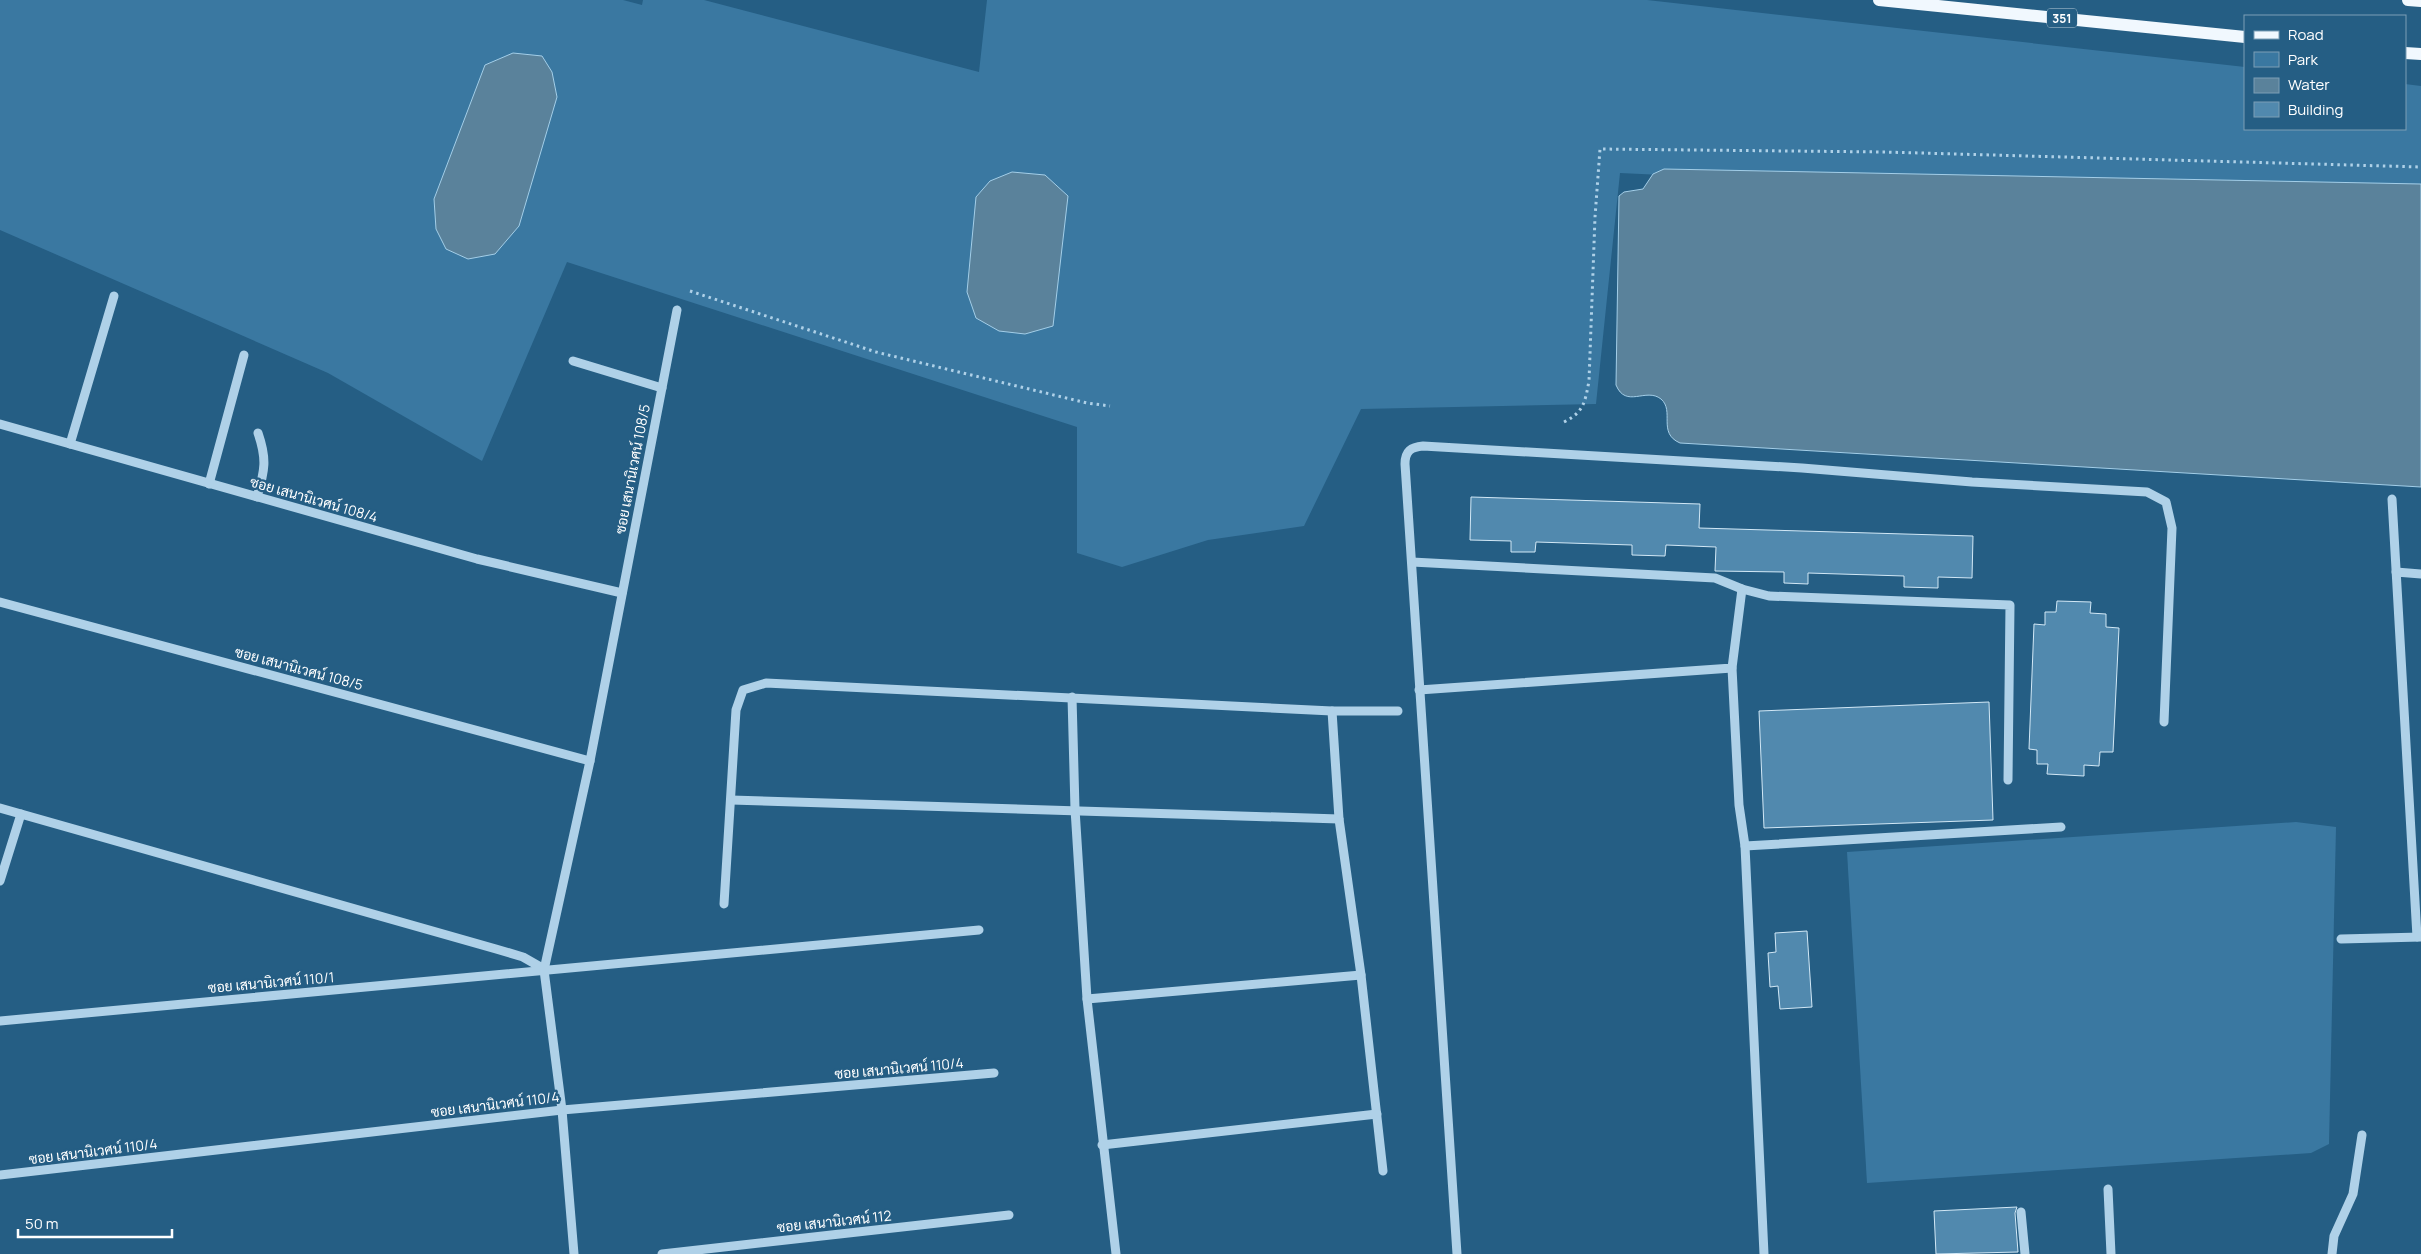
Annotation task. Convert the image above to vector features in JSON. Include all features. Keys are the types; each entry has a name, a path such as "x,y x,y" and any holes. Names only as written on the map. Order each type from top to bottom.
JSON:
{"main road":[{"name":"351","path":"1879,0 2244,37"},
{"path":"2408,0 2421,1"},
{"path":"2406,53 2421,54"}],"street":[{"path":"70,444 114,296"},
{"name":"ซอย เสนานิเวศน์ 108/5","path":"574,1254 562,1110 544,970 590,761 677,310"},
{"path":"210,484 244,355"},
{"name":"ซอย เสนานิเวศน์ 108/5","path":"573,361 662,388"},
{"name":"ซอย เสนานิเวศน์ 108/4","path":"0,424 477,559 622,593"},
{"path":"257,497 265,464 265,454 258,433"},
{"path":"1457,1254 1419,690 1405,459 1407,452 1416,446 1782,467 1972,482 2147,492 2166,502 2172,528 2164,722"},
{"path":"2340,939 2419,937 2392,499"},
{"path":"1412,562 1715,578 1742,589 1768,596 2010,605 2008,780"},
{"path":"2396,572 2421,574"},
{"path":"1742,589 1732,668 1738,795 1745,846 1764,1254"},
{"name":"ซอย เสนานิเวศน์ 108/5","path":"0,602 590,761"},
{"path":"1419,690 1732,668"},
{"path":"724,904 736,710 743,690 766,682 1332,711 1398,711"},
{"path":"1072,697 1075,809 1087,998 1102,1145 1116,1254"},
{"path":"1332,711 1339,818 1361,975 1383,1171"},
{"path":"731,800 1339,818"},
{"path":"0,808 496,949 523,958 544,970"},
{"path":"2411,812 2421,811"},
{"path":"0,881 21,814"},
{"path":"1745,846 2061,827"},
{"name":"ซอย เสนานิเวศน์ 110/1","path":"0,1021 979,930"},
{"path":"1087,998 1361,975"},
{"name":"ซอย เสนานิเวศน์ 110/4","path":"0,1175 562,1110 994,1073"},
{"path":"1102,1145 1377,1114"},
{"path":"2332,1254 2334,1236 2353,1194 2362,1134"},
{"path":"2108,1189 2112,1254"},
{"path":"2021,1212 2025,1254"},
{"name":"ซอย เสนานิเวศน์ 112","path":"662,1254 1009,1214"}],"path":[{"path":"1564,422 1578,415 1585,401 1589,381 1600,149 1884,152 2421,167"},
{"path":"690,291 876,352 1110,406"}],"green space":[{"path":"0,0 623,0 642,5 643,0 704,0 979,72 987,0 1647,0 2244,67 2244,130 2406,130 2406,84 2421,86 2421,211 1620,173 1596,404 1361,409 1304,526 1208,540 1122,567 1077,553 1077,427 567,262 482,461 328,373 0,230"},
{"path":"2296,822 2336,827 2329,1144 2311,1153 1867,1183 1847,852"}],"water":[{"path":"513,53 542,56 552,72 557,97 519,226 495,254 468,259 446,249 436,229 434,199 485,65"},
{"path":"1664,169 2421,184 2421,487 1680,443 1669,434 1667,410 1661,399 1649,395 1625,396 1616,385 1619,196 1624,192 1643,189 1653,174"},
{"path":"1012,172 1045,175 1068,196 1053,326 1025,334 999,331 976,318 967,292 976,197 990,181"}],"building":[{"path":"1471,497 1700,504 1699,528 1973,536 1972,578 1938,577 1938,588 1904,587 1904,576 1808,573 1808,584 1784,583 1784,572 1715,571 1716,547 1666,545 1665,556 1632,555 1632,545 1536,542 1535,552 1511,552 1511,541 1470,540"},
{"path":"2057,601 2091,602 2090,613 2106,614 2106,627 2119,628 2113,752 2100,752 2099,766 2084,765 2084,776 2047,774 2048,764 2037,764 2037,750 2029,749 2034,624 2045,625 2045,612 2056,612"},
{"path":"1989,702 1993,820 1764,828 1759,711"},
{"path":"1807,931 1812,1007 1780,1009 1778,986 1770,987 1768,953 1776,952 1775,933"},
{"path":"2017,1207 2015,1213 2018,1252 1936,1254 1934,1211"}]}
